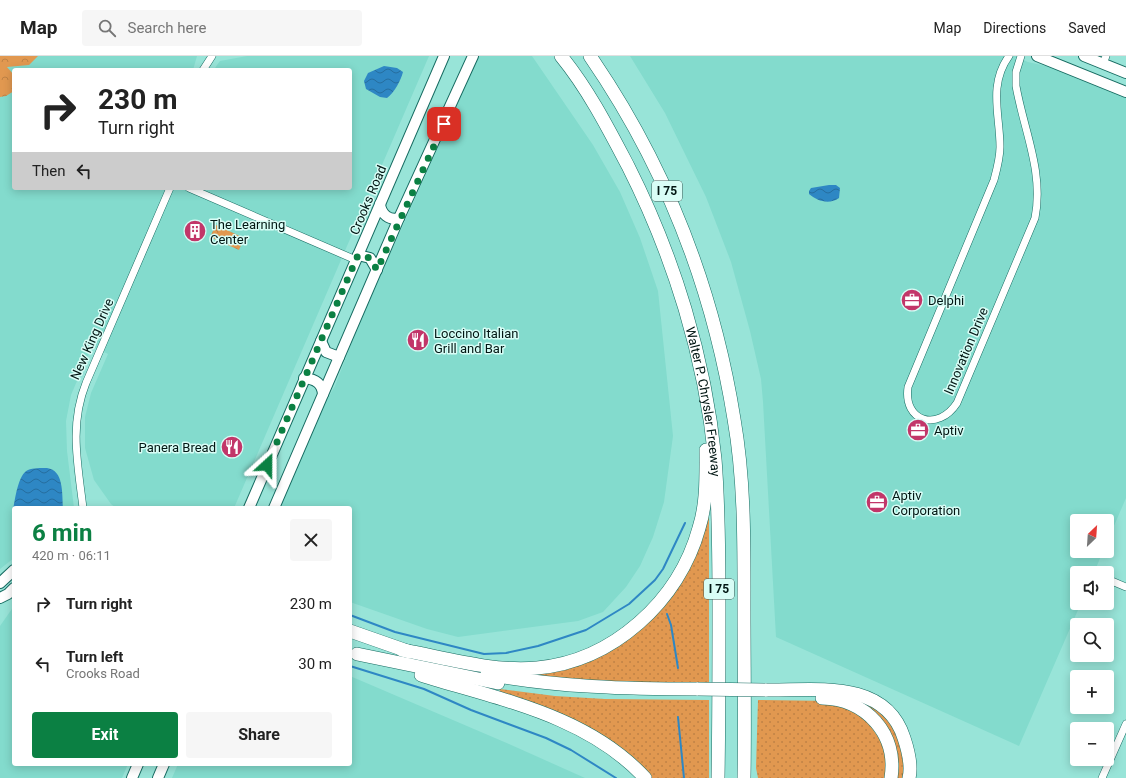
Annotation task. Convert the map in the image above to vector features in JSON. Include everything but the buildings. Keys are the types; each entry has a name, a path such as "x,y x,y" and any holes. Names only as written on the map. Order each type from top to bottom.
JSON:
{"highway":[{"name":"Walter P. Chrysler Freeway","path":"561,56 606,125 637,185 660,237 696,346 707,400 715,458 719,520 718,778"},
{"name":"Walter P. Chrysler Freeway","path":"590,56 627,114 657,169 676,211 712,312 724,361 735,420 741,480 744,554 744,778"},
{"path":"402,650 489,666 538,668 570,660 598,650 618,638 642,620 663,598 678,578 691,552 699,529 706,489 707,400"},
{"path":"352,632 402,650 462,668 522,680 614,688 698,692"},
{"path":"353,652 464,677 554,692 765,693 843,690 858,693 876,702 890,714 902,730 909,756 909,778"},
{"path":"353,652 563,720 585,730 608,745 645,778"},
{"path":"765,693 835,698 853,704 865,711 877,723 884,733 891,758 891,778"},
{"path":"744,758 752,778"}],"main road":[{"name":"Crooks Road","path":"249,506 444,56"},
{"path":"275,506 399,218 473,56"},
{"path":"1037,56 1126,92"},
{"path":"1084,56 1105,60 1126,73"},
{"path":"380,204 385,215 392,219 399,218"},
{"path":"357,257 370,258 377,270"},
{"path":"321,340 326,352 339,357"},
{"path":"304,378 319,384 323,394"},
{"path":"0,583 12,572"},
{"path":"0,598 12,590"},
{"path":"132,778 137,766"},
{"path":"158,778 163,766"}],"street":[{"path":"204,68 212,56"},
{"name":"Innovation Drive","path":"1009,56 1001,73 996,93 1000,147 994,180 908,387 908,401 910,406 918,415 930,421 943,418 958,404 1035,218 1038,201 1038,182 1016,86 1016,72 1021,56"},
{"name":"New King Drive","path":"83,506 75,437 78,408 86,383 169,190"},
{"path":"194,190 357,257"},
{"path":"1114,582 1126,587"},
{"path":"1102,778 1126,724"}],"shaded area":[{"path":"0,56 197,56 194,68 12,68 12,190 352,190 352,68 215,68 220,61 247,56 429,56 235,506 114,506 111,504 94,480 85,448 85,417 91,393 108,354 92,346 71,395 66,421 67,451 74,506 12,506 12,560 0,569"},
{"path":"479,56 532,56 593,145 620,192 640,238 658,291 673,436 664,502 653,537 640,566 626,587 603,612 578,621 458,637 427,629 352,603 352,506 281,506 325,403 335,386 360,321"},
{"path":"630,56 1015,56 1028,62 1055,68 1126,96 1126,498 1114,526 1114,514 1070,514 1070,558 1100,558 1097,566 1070,566 1070,610 1078,610 1074,618 1070,618 1070,628 1019,746 776,637 761,379 750,331 731,262 706,197 665,113"},
{"path":"12,609 12,766 127,766 122,778 0,778 0,626"},
{"path":"352,677 585,778 172,778 177,766 352,766"}],"green space":[{"path":"0,56 38,56 29,65 7,67 12,73 12,92 6,96 0,97"},
{"path":"216,225 244,238 239,250 210,237"},
{"path":"709,505 709,683 621,683 522,675 556,668 654,613"},
{"path":"500,689 555,696 605,699 709,700 709,778 652,778 644,769 595,731 555,711 499,694"},
{"path":"758,700 832,701 863,715 883,744 887,761 885,778 758,778 756,768"},
{"path":"868,703 878,710 892,726 897,735 903,755 905,778 896,778 865,707"}],"water":[{"path":"384,66 397,68 403,72 397,86 387,98 380,97 366,89 364,81 368,73"},
{"path":"836,185 840,188 839,198 827,202 816,199 809,194 811,188"},
{"path":"37,468 47,468 57,473 61,484 63,506 14,506 19,482 25,472"}],"waterway":[{"path":"352,616 395,632 484,654 506,653 538,646 586,630 629,604 655,580 663,569 685,523"},
{"path":"667,614 671,625 678,668"},
{"path":"352,667 424,689 471,710 546,738 571,750 616,778"},
{"path":"678,717 684,778"}],"place":[{"name":"The Learning Center","path":"195,231"},
{"name":"Delphi","path":"912,300"},
{"name":"Loccino Italian Grill and Bar","path":"418,340"},
{"name":"Aptiv","path":"918,430"},
{"name":"Panera Bread","path":"232,447"},
{"name":"Aptiv Corporation","path":"877,502"}],"route":[{"path":"267,465 358,255 370,258 377,270 409,195 444,124"}]}
